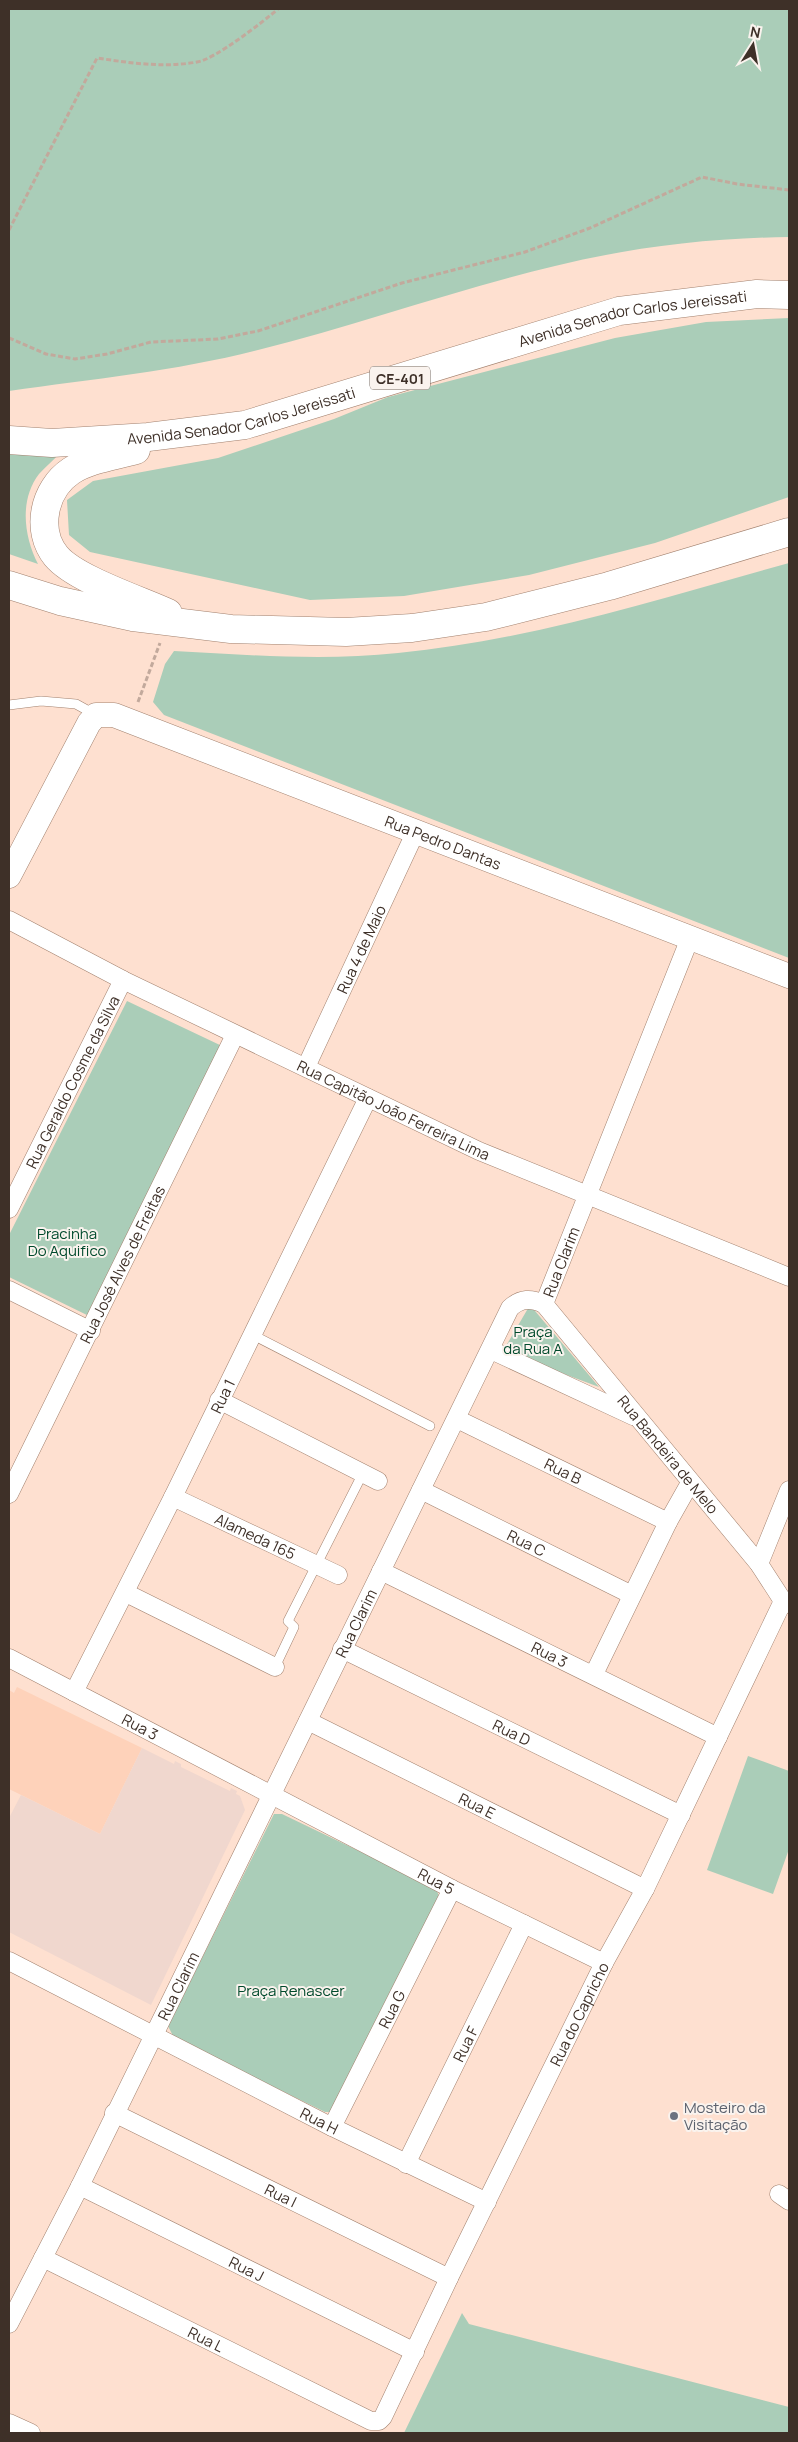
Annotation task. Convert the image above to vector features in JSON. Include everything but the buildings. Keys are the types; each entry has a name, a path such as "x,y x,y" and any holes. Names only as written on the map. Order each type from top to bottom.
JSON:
{"main road":[{"name":"Avenida Senador Carlos Jereissati","path":"9,440 52,443 148,438 245,425 619,311 757,294 789,295"},
{"path":"194,624 78,572 56,556 47,539 44,519 46,504 54,487 70,471 93,461 212,430 245,425"},
{"path":"9,585 95,610 133,617 254,631 346,632 412,628 486,617 609,586 789,532"},
{"path":"9,876 84,732 96,715"},
{"name":"Rua Pedro Dantas","path":"96,715 114,716 131,720 789,976"}],"street":[{"name":"Rua 4 de Maio","path":"306,1067 416,831"},
{"name":"Rua Capitão João Ferreira Lima","path":"9,920 123,980 479,1151 789,1277"},
{"name":"Rua Clarim","path":"9,2324 80,2186 152,2034 422,1490 510,1308 516,1302 534,1299 544,1304 690,938"},
{"name":"Rua Geraldo Cosme da Silva","path":"9,1209 123,980"},
{"name":"Rua José Alves de Freitas","path":"9,1494 91,1331 235,1035"},
{"name":"Rua 1","path":"74,1692 126,1593 368,1098"},
{"path":"9,1290 91,1331"},
{"name":"Rua Bandeira de Melo","path":"544,1304 690,1483 759,1564 786,1602"},
{"path":"491,1350 637,1418"},
{"path":"220,1400 370,1477"},
{"name":"Rua B","path":"457,1419 668,1522"},
{"path":"594,1674 668,1522 690,1483"},
{"name":"Rua C","path":"422,1490 632,1595"},
{"path":"759,1564 789,1490"},
{"name":"Alameda 165","path":"173,1497 338,1575"},
{"name":"Rua 3","path":"381,1571 594,1674 718,1737"},
{"path":"126,1593 275,1667"},
{"name":"Rua do Capricho","path":"371,2421 379,2421 386,2413 449,2278 604,1963 645,1889 718,1737 786,1602"},
{"name":"Rua D","path":"342,1649 681,1815"},
{"name":"Rua 3","path":"9,1658 270,1796"},
{"name":"Rua E","path":"308,1721 645,1889"},
{"name":"Rua 5","path":"270,1796 452,1889 604,1963"},
{"name":"Rua G","path":"332,2127 452,1889"},
{"name":"Rua F","path":"406,2164 524,1924"},
{"name":"Rua H","path":"9,1961 332,2127 487,2202"},
{"name":"Rua I","path":"114,2114 449,2278"},
{"name":"Rua J","path":"80,2186 414,2352"},
{"name":"Rua L","path":"43,2258 371,2421"},
{"path":"9,2423 31,2433"}],"lane":[{"path":"9,705 41,701 76,704 96,715"},
{"path":"251,1334 430,1426"},
{"path":"275,1667 294,1627 288,1621 316,1565 370,1477"}],"path":[{"path":"9,230 97,58 139,65 199,62 255,28 278,9"},
{"path":"9,338 46,354 75,359 107,354 151,342 218,339 258,331 402,283 525,252 590,228 702,176 738,184 789,190"},
{"path":"131,720 160,642"}],"shaded area":[{"path":"17,1687 142,1748 100,1834 9,1789 9,1690 14,1693"},
{"path":"142,1748 174,1764 175,1761 181,1764 181,1767 230,1791 231,1788 237,1791 236,1794 240,1796 245,1810 151,2005 9,1932 9,1818 21,1795 100,1834"}],"green space":[{"path":"9,9 789,9 789,237 730,239 672,245 584,259 518,275 333,330 258,350 197,364 9,391"},
{"path":"789,318 789,497 655,543 529,575 404,596 310,600 90,552 69,535 67,500 93,481 218,458 334,419 388,397 615,338 706,322"},
{"path":"9,453 59,454 39,474 28,495 26,507 27,531 29,542 38,564 9,554"},
{"path":"789,563 789,958 164,715 153,702 165,664 174,651 342,657 448,647 497,639 595,617"},
{"name":"Pracinha Do Aquifico","path":"127,1001 222,1046 91,1317 9,1277 9,1235"},
{"name":"Praça da Rua A","path":"530,1305 599,1387 503,1351"},
{"path":"748,1756 789,1771 789,1849 773,1894 707,1870"},
{"name":"Praça Renascer","path":"274,1814 282,1814 436,1888 440,1899 332,2112 325,2112 174,2038 168,2026"},
{"path":"462,2313 469,2324 789,2407 789,2433 404,2433"}],"place":[{"name":"Mosteiro da Visitação","path":"674,2116"}]}
